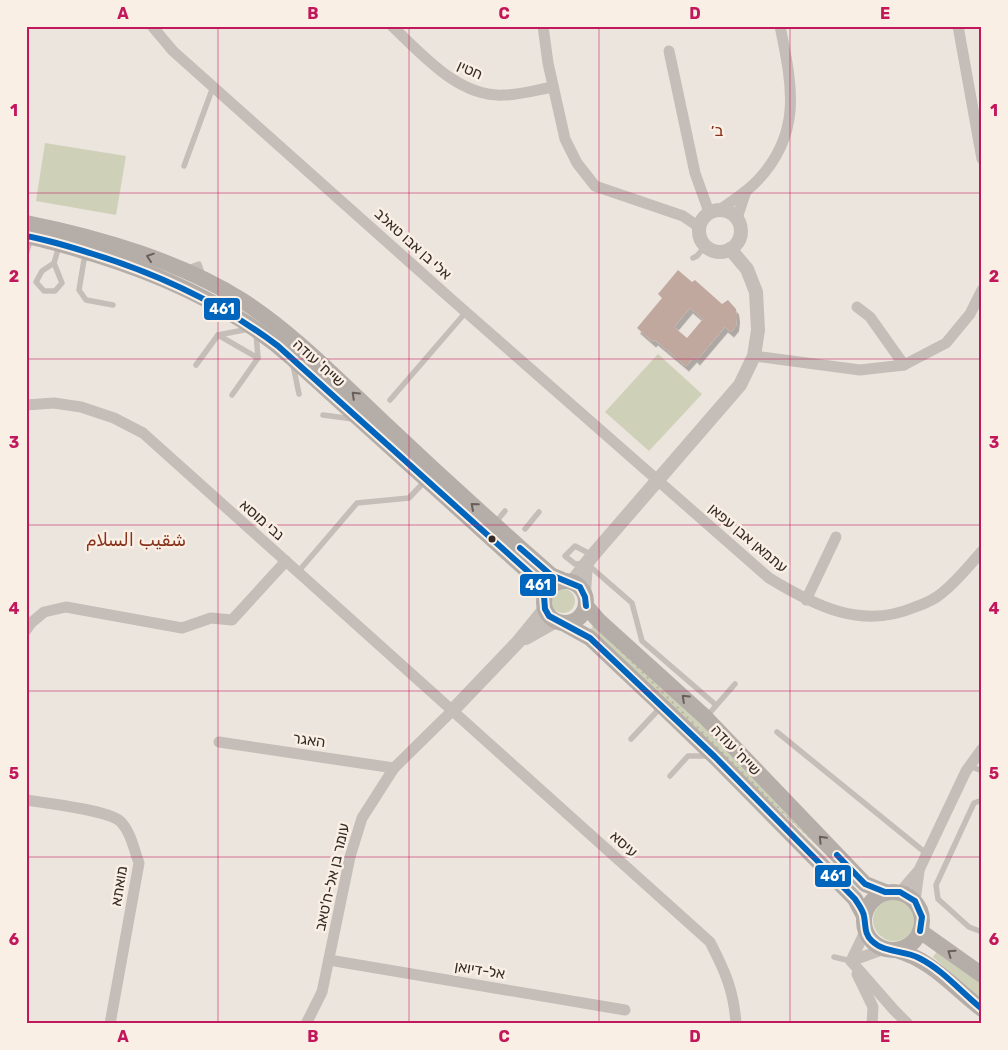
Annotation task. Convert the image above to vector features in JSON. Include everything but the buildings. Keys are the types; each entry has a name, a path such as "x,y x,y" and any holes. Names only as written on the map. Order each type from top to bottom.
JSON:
{"main road":[{"name":"שייח' עודה","path":"28,232 59,244 128,265 189,289 255,328 292,358 534,576 552,612 590,638 716,757 855,899 865,924"},
{"name":"שייח' עודה","path":"28,232 92,239 184,270 243,301 285,332 435,472 500,518 551,575 577,590 599,621 640,658 711,711 865,884 893,892"},
{"path":"552,585 577,590 582,614 576,620 552,612 552,585"},
{"path":"890,950 911,944 920,931 922,917 915,901 893,892 871,901 866,908 865,924 870,939 876,945 890,950 911,954 926,962 982,1008"},
{"path":"920,931 980,973"}],"street":[{"name":"אלי בן אבו טאלב","path":"152,26 173,51 213,87 658,480"},
{"name":"חטין","path":"392,26 444,75 471,90 502,96 553,87"},
{"path":"543,26 553,87 565,139 577,163 596,186 683,216 708,216 732,213 738,218"},
{"path":"708,216 746,191 772,164 784,144 791,108 789,75 780,26"},
{"path":"958,26 982,159"},
{"path":"669,51 695,173 708,216 701,241 705,246 717,252 730,249 740,239 742,232 738,218 746,191"},
{"path":"577,590 590,559 740,385 754,356 758,330 756,292 747,269 730,249"},
{"path":"754,356 860,370 904,365 946,343 970,314 982,290"},
{"path":"857,306 870,317 904,365"},
{"name":"נבי מוסא","path":"26,405 54,403 81,407 114,418 143,433 453,710"},
{"name":"עתמאן אבן עפאן","path":"658,480 769,578 806,600 833,611 850,615 877,616 900,614 924,604 942,593 982,552"},
{"path":"806,600 836,537"},
{"path":"26,630 44,612 66,607 182,628 211,618 232,620 286,561"},
{"name":"עומר בן אל-ח'טאב","path":"306,1024 322,992 350,857 362,818 394,768 518,642 552,612"},
{"name":"עיסא","path":"453,710 710,942 724,970 735,1002 736,1024"},
{"name":"האגר","path":"219,742 394,768"},
{"path":"915,901 919,870 969,766 982,750"},
{"name":"מואתא","path":"26,800 100,813 120,821 131,838 139,864 110,1024"},
{"path":"893,892 919,870"},
{"path":"865,924 851,961 872,1007 872,1024"},
{"path":"851,961 890,950"},
{"name":"אל-דיואן","path":"329,960 625,1010"},
{"path":"851,961 908,1024"}],"lane":[{"path":"184,166 213,87"},
{"path":"26,254 28,232"},
{"path":"54,263 42,270 36,282 44,291 56,291 62,283 54,263 59,244"},
{"path":"692,258 697,256 705,246"},
{"path":"86,252 79,290 86,300 113,305"},
{"path":"390,400 466,312"},
{"path":"196,366 218,335 255,328 258,358 232,395"},
{"path":"218,335 258,358"},
{"path":"292,358 299,394"},
{"path":"322,416 360,419"},
{"path":"298,572 357,503 408,498 426,479"},
{"path":"525,530 539,512"},
{"path":"590,559 574,564 565,556 575,546 590,559 632,603 642,640 711,711 735,684"},
{"path":"625,644 636,644 642,640"},
{"path":"640,658 642,640"},
{"path":"631,739 662,706"},
{"path":"777,732 927,854"},
{"path":"670,776 688,756 716,757"},
{"path":"969,766 982,771"},
{"path":"981,930 969,926 938,899 936,885 974,803 982,800"},
{"path":"834,957 851,961"}],"green space":[{"path":"45,143 126,156 116,215 36,201"},
{"path":"658,354 702,394 649,451 605,412"},
{"path":"563,589 572,592 575,601 572,610 563,613 554,610 551,601 554,592"},
{"path":"595,624 875,884 867,893 589,631"},
{"path":"890,899 898,899 909,905 915,920 909,935 898,941 890,941 879,935 873,924 873,916 879,905"},
{"path":"940,947 982,981 982,999 933,957"}],"transit line":[{"name":"461","path":"26,236 118,262 166,281 235,316 278,346 533,576 544,596 545,609 549,616 590,638 715,757 855,899 863,912 866,933 872,941 882,948 913,955 928,963 982,1009"},
{"name":"461","path":"520,548 551,575 580,587 585,597 586,606"},
{"name":"461","path":"837,855 865,884 885,892 900,892 915,901 922,917 920,931"}],"district":[{"name":"ב׳","path":"717,130"},
{"name":"شقيب السلام","path":"136,540"}]}
